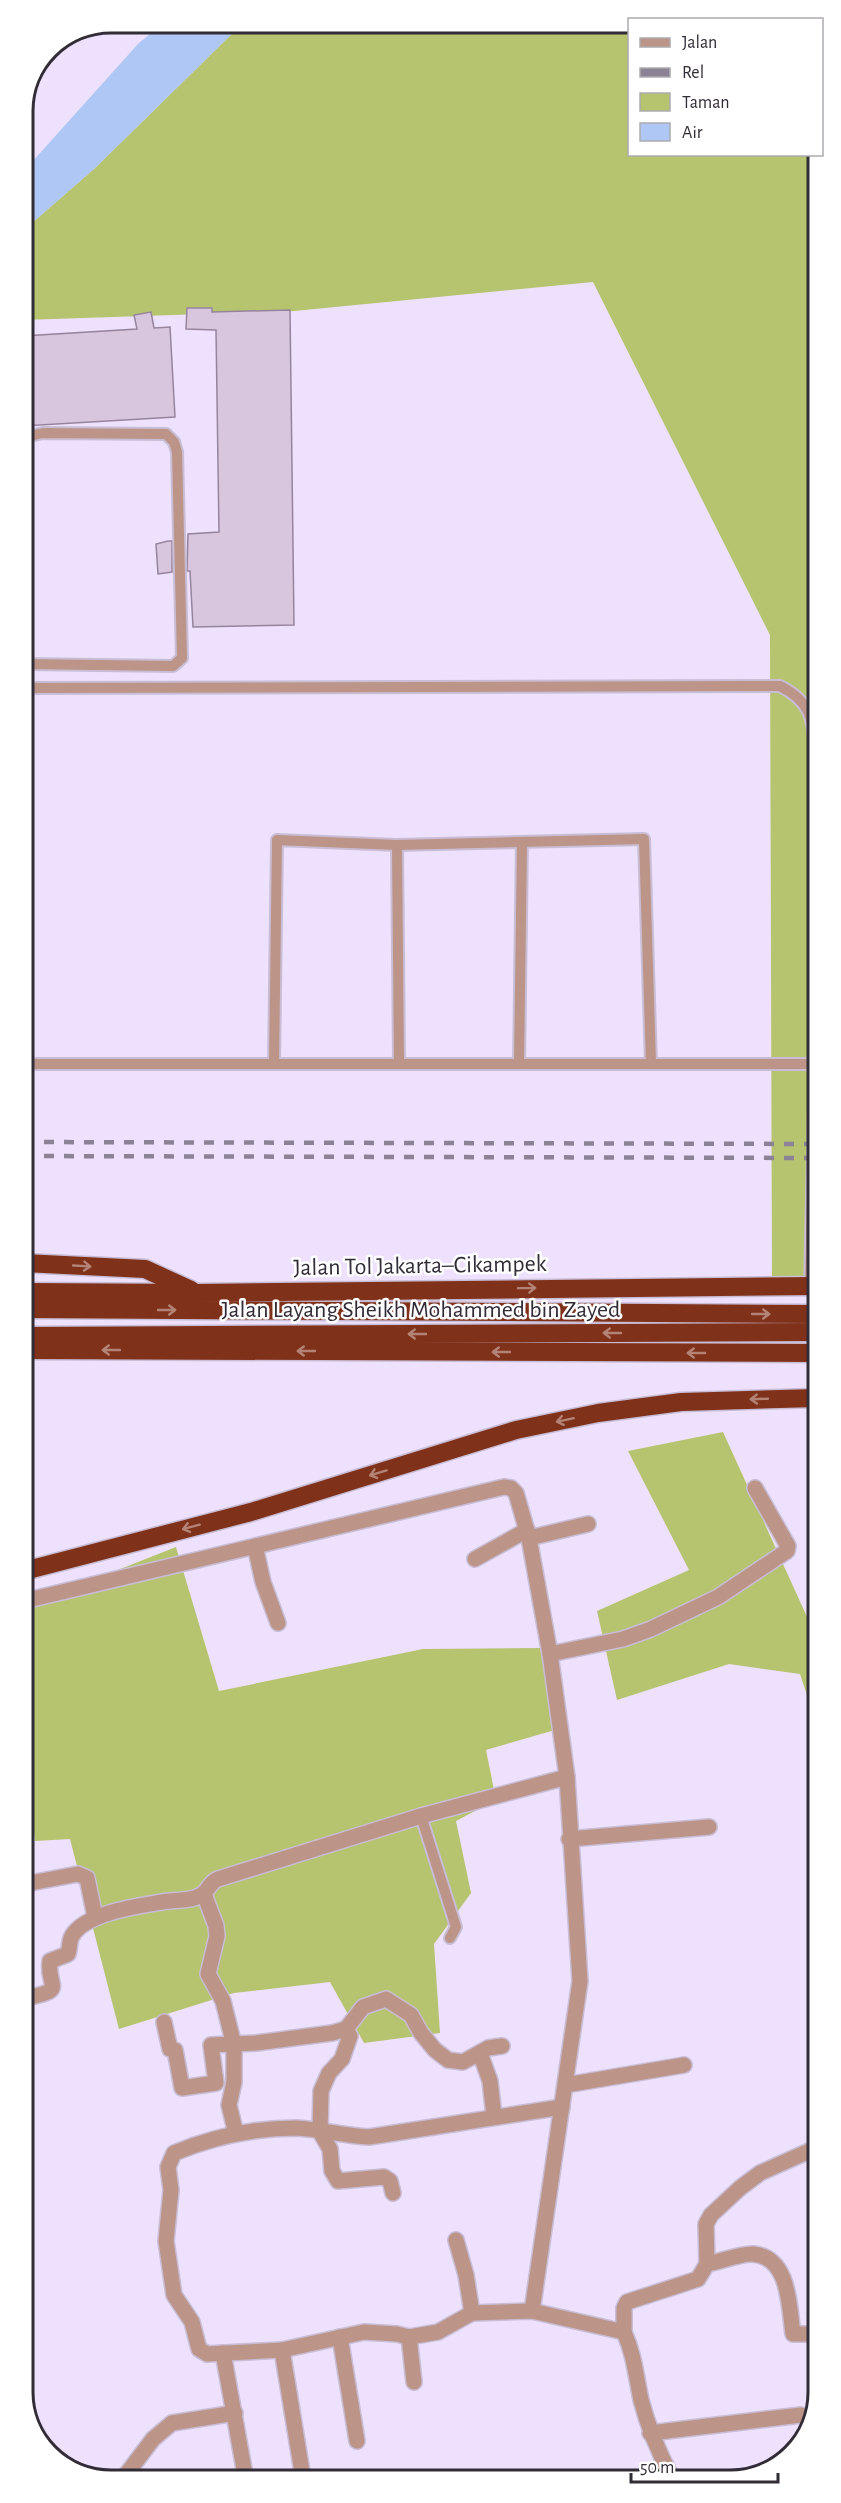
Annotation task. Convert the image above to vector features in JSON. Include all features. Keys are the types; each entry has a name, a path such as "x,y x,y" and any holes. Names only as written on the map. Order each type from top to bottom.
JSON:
{"highway":[{"path":"33,1263 145,1269 196,1293"},
{"name":"Jalan Tol Jakarta–Cikampek","path":"33,1292 196,1293 808,1286"},
{"name":"Jalan Layang Sheikh Mohammed bin Zayed","path":"33,1309 808,1314"},
{"name":"Jalan Layang Sheikh Mohammed bin Zayed","path":"33,1336 808,1332"},
{"path":"33,1350 808,1353"},
{"path":"33,1568 251,1512 527,1428 598,1413 681,1402 808,1398"}],"street":[{"path":"33,1599 504,1487 511,1488 516,1493 528,1534 550,1654 567,1777 569,1839 580,1981 532,2311"},
{"path":"550,1654 623,1639 651,1629 718,1597 787,1551 788,1546 755,1488"},
{"path":"475,1559 528,1534 588,1524"},
{"path":"255,1546 263,1582 278,1623"},
{"path":"33,1996 52,1989 54,1984 50,1961 68,1954 70,1941 75,1931 95,1917 163,1902 191,1899 204,1894 218,1879 421,1816 567,1777"},
{"path":"569,1839 709,1827"},
{"path":"33,1882 78,1874 84,1875 87,1878 95,1917"},
{"path":"204,1894 216,1926 217,1936 208,1974 223,2001 234,2045 234,2082 229,2105 236,2134"},
{"path":"164,2022 170,2049 176,2050 182,2088 216,2083 211,2046 332,2033 346,2029 363,2007 386,1999 411,2015 421,2033 435,2050 448,2060 463,2062 488,2048 502,2046"},
{"path":"346,2029 350,2036 342,2059 329,2073 321,2091 320,2132 330,2149 332,2171 338,2181 384,2177 390,2181 393,2193"},
{"path":"480,2053 490,2080 494,2116"},
{"path":"566,2085 684,2065"},
{"path":"562,2107 494,2116 381,2136 352,2136 297,2128 236,2134 200,2142 174,2153 168,2167 171,2190 166,2241 174,2295 192,2322 199,2349 207,2354 282,2350 364,2332 410,2337 438,2332 472,2313 532,2311 624,2332"},
{"path":"668,2470 650,2433 632,2350 624,2332 624,2308 627,2302 698,2280 707,2264 706,2224 711,2215 740,2188 760,2174 808,2152"},
{"path":"456,2240 466,2275 472,2313"},
{"path":"707,2264 752,2253 768,2259 782,2272 793,2334 808,2334"},
{"path":"340,2337 357,2442"},
{"path":"410,2337 414,2382"},
{"path":"282,2350 302,2470"},
{"path":"223,2353 244,2470"},
{"path":"130,2470 153,2439 172,2423 235,2413"},
{"path":"650,2433 801,2415"}],"lane":[{"path":"33,435 43,433 166,434 174,442 177,452 182,658 173,666 33,664"},
{"path":"33,688 780,686 799,699 808,710"},
{"path":"274,1064 277,840 397,845 644,838 651,1064"},
{"path":"519,1064 522,843"},
{"path":"397,845 399,1064"},
{"path":"33,1064 808,1064"},
{"path":"421,1816 456,1926 450,1938"}],"green space":[{"path":"233,33 628,33 628,156 808,156 808,1285 772,1285 770,635 593,282 294,311 33,320 33,222 94,169"},
{"path":"723,1432 808,1619 808,1698 800,1674 729,1664 617,1700 597,1611 689,1570 628,1451"},
{"path":"176,1547 219,1691 423,1649 540,1648 555,1730 486,1750 496,1800 456,1821 471,1893 434,1944 440,2033 364,2043 330,1982 234,1993 119,2029 70,1839 35,1841 33,1821 33,1603"}],"water":[{"path":"151,33 233,33 94,169 33,222 33,161 138,44"}],"building":[{"path":"187,308 212,308 212,312 290,310 294,625 193,627 190,571 187,571 188,534 219,532 216,330 186,329"},
{"path":"151,312 154,328 170,327 175,417 33,425 33,335 137,329 134,315"},
{"path":"172,541 172,572 158,574 156,544"}],"railway":[{"path":"33,1142 808,1144"},
{"path":"33,1156 808,1158"}]}
